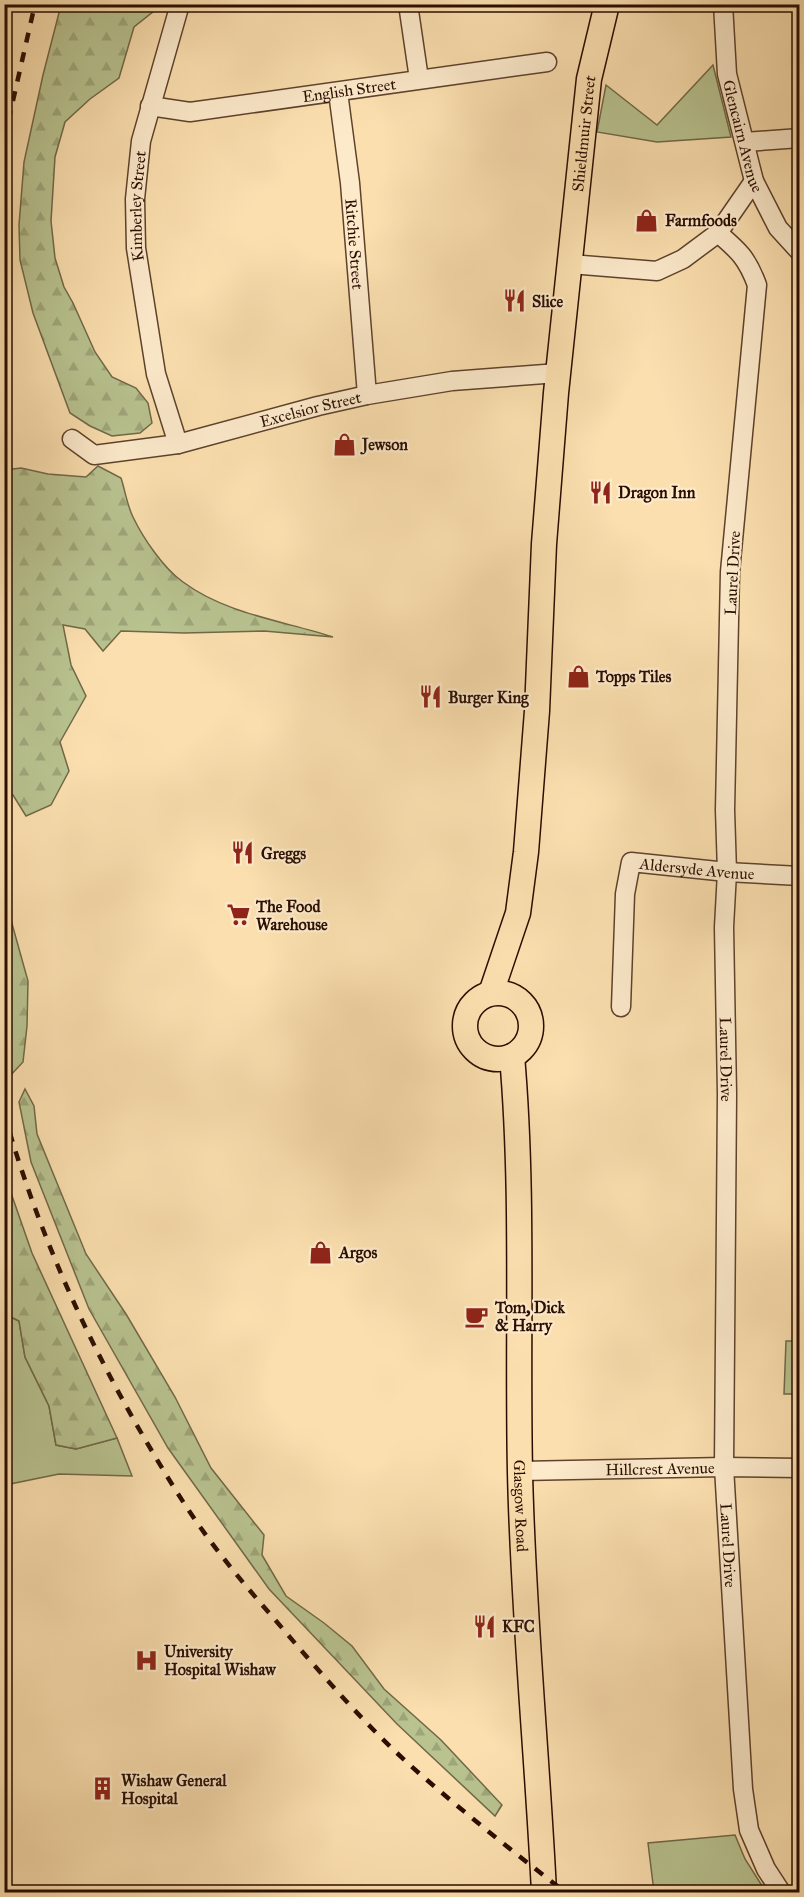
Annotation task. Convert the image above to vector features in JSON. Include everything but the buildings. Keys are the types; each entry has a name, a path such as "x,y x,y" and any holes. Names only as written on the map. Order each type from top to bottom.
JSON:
{"main road":[{"name":"Shieldmuir Street","path":"499,994 508,943 518,913 526,852 537,711 544,544 558,373 589,79 607,4"},
{"path":"499,994 516,998 524,1005 531,1023 530,1033 520,1050 502,1057 482,1054 473,1048 465,1028 465,1019 475,1002 499,994"},
{"name":"Glasgow Road","path":"502,1057 518,1119 520,1471 524,1582 544,1893"}],"street":[{"name":"Kimberley Street","path":"178,444 156,374 136,249 135,199 141,141 180,4"},
{"path":"408,4 419,79"},
{"name":"Glencairn Avenue","path":"723,4 727,74 754,182 778,228 800,252"},
{"name":"English Street","path":"150,106 190,112 547,62"},
{"name":"Ritchie Street","path":"338,92 350,183 367,395"},
{"path":"745,142 800,138"},
{"path":"570,264 657,271 683,259 718,233 754,182"},
{"name":"Laurel Drive","path":"718,233 742,254 757,285 730,572 725,810 727,872 724,927 727,1094 724,1467 743,1789 749,1830 766,1869 781,1893"},
{"name":"Excelsior Street","path":"72,439 94,455 178,444 367,395 452,381 558,373"},
{"name":"Aldersyde Avenue","path":"621,1007 625,894 631,862 727,872 800,876"},
{"name":"Hillcrest Avenue","path":"520,1471 724,1467 800,1468"}],"green space":[{"path":"61,5 152,5 159,7 134,27 119,78 90,99 65,122 55,157 51,221 55,258 64,287 95,352 112,377 136,388 148,403 152,423 140,433 112,436 70,413 33,313 20,260 19,225 24,162"},
{"path":"713,65 731,137 657,142 597,132 606,85 657,125"},
{"path":"98,466 121,478 131,512 142,534 161,561 183,582 200,593 236,609 333,637 264,631 184,633 121,631 103,651 85,629 63,625 71,665 86,696 60,742 69,771 51,805 26,816 13,795 5,795 5,470 21,468 48,474 86,477"},
{"path":"4,895 28,981 23,1062 10,1076 4,1047"},
{"path":"25,1089 34,1106 37,1134 86,1254 126,1314 175,1397 211,1468 264,1535 262,1555 286,1596 352,1646 384,1689 441,1740 502,1805 495,1816 397,1724 269,1589 168,1448 89,1309 31,1162 19,1102"},
{"path":"4,1173 32,1253 117,1438 76,1449 56,1445 49,1406 25,1357 19,1321 5,1314"},
{"path":"798,1294 800,1294 799,1394 784,1394 786,1341 797,1341"},
{"path":"4,1314 19,1321 25,1357 49,1406 56,1445 76,1449 117,1438 132,1476 59,1474 5,1485"},
{"path":"735,1835 745,1859 766,1892 654,1892 648,1843"}],"railway":[{"path":"4,140 35,4"},
{"path":"4,1113 32,1199 64,1282 124,1402 203,1532 304,1653 385,1741 420,1774 565,1892"}],"place":[{"name":"Farmfoods","path":"647,220"},
{"name":"Slice","path":"514,301"},
{"name":"Jewson","path":"344,444"},
{"name":"Dragon Inn","path":"600,492"},
{"name":"Topps Tiles","path":"578,676"},
{"name":"Burger King","path":"430,697"},
{"name":"Greggs","path":"243,853"},
{"name":"The Food Warehouse","path":"238,915"},
{"name":"Argos","path":"321,1252"},
{"name":"Tom, Dick & Harry","path":"477,1316"},
{"name":"KFC","path":"484,1626"},
{"name":"University Hospital Wishaw","path":"146,1660"},
{"name":"Wishaw General Hospital","path":"103,1789"}]}
